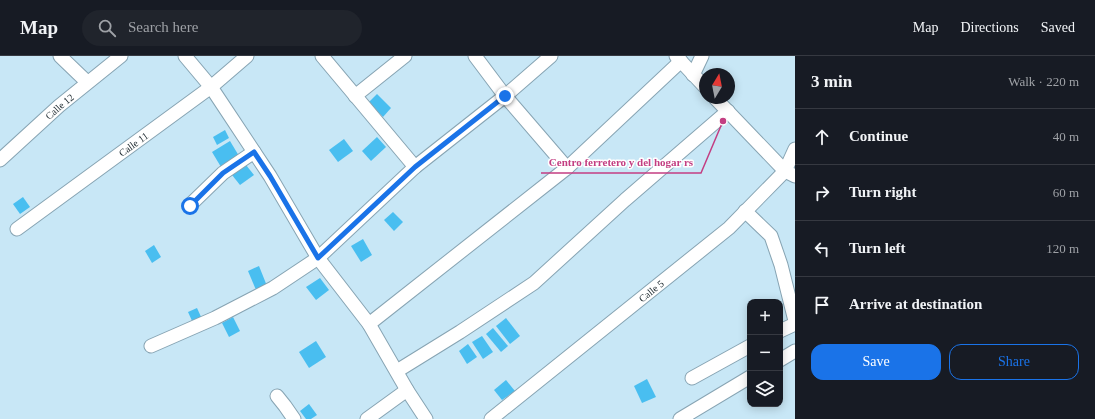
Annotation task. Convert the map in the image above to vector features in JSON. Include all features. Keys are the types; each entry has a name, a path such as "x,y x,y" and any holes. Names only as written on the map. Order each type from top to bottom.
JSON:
{"street":[{"path":"60,56 87,82"},
{"name":"Calle 12","path":"0,160 59,106 121,56"},
{"path":"185,56 211,87 270,176 318,258 369,324 407,390 426,419"},
{"name":"Calle 11","path":"17,229 211,87 247,56"},
{"path":"322,56 415,167"},
{"path":"355,96 405,56"},
{"path":"475,56 505,96 567,168"},
{"path":"151,346 215,318 273,288 318,258 415,167 505,96 551,56"},
{"path":"693,75 702,56"},
{"path":"369,324 567,168 678,59 699,81"},
{"path":"722,104 790,174"},
{"path":"397,371 460,332 534,283 625,200 728,111"},
{"name":"Calle 5","path":"491,419 729,228 745,212 790,174 795,149"},
{"path":"190,206 223,173 254,152"},
{"path":"745,212 771,236 781,265 795,323 783,329"},
{"path":"692,378 747,348"},
{"path":"680,419 747,379"},
{"path":"367,419 407,390"},
{"path":"277,396 294,419"}],"building":[{"path":"377,94 391,108 383,117 369,102"},
{"path":"225,130 229,138 217,145 213,137"},
{"path":"377,137 386,147 371,161 362,151"},
{"path":"344,139 353,151 338,162 329,150"},
{"path":"230,141 239,156 221,167 212,152"},
{"path":"246,165 254,175 240,185 232,175"},
{"path":"23,197 30,207 20,214 13,204"},
{"path":"393,212 403,222 394,231 384,220"},
{"path":"363,239 372,255 361,262 351,246"},
{"path":"154,245 161,257 152,263 145,251"},
{"path":"259,266 267,286 256,290 248,271"},
{"path":"320,278 329,290 316,300 306,287"},
{"path":"197,308 202,319 193,323 188,312"},
{"path":"233,317 240,331 229,337 222,323"},
{"path":"506,318 520,336 510,344 496,326"},
{"path":"493,328 508,346 501,352 486,334"},
{"path":"482,336 493,352 483,359 472,342"},
{"path":"316,341 326,357 309,368 299,352"},
{"path":"468,344 477,357 467,364 459,351"},
{"path":"647,379 656,397 642,403 634,386"},
{"path":"506,380 515,391 502,400 494,390"},
{"path":"309,404 317,415 311,419 306,419 300,411"}],"place":[{"name":"Centro ferretero y del hogar rs","path":"723,121"}],"route":[{"path":"190,206 223,173 254,152 270,176 318,258 415,167 505,96"}]}
